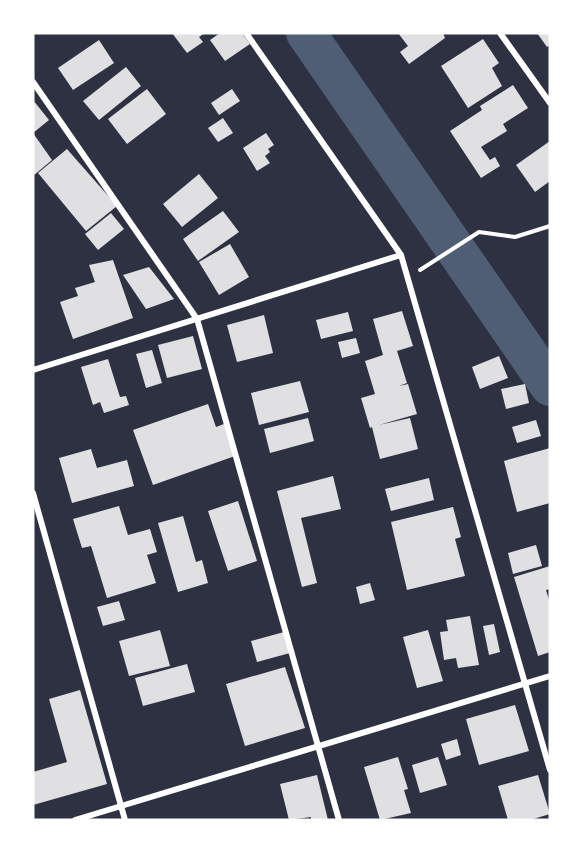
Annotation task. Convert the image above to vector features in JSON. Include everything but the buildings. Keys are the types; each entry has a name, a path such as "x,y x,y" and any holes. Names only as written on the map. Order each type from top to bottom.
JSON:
{"street":[{"path":"246,33 401,255 550,770"},
{"path":"500,33 550,103"},
{"path":"33,82 197,320 339,820"},
{"path":"33,370 401,255"},
{"path":"33,493 125,820"},
{"path":"75,820 319,748 550,676"}],"path":[{"path":"428,265 479,232 515,237 550,226"}],"waterway":[{"path":"306,33 550,386"},
{"path":"538,370 550,353"}]}
